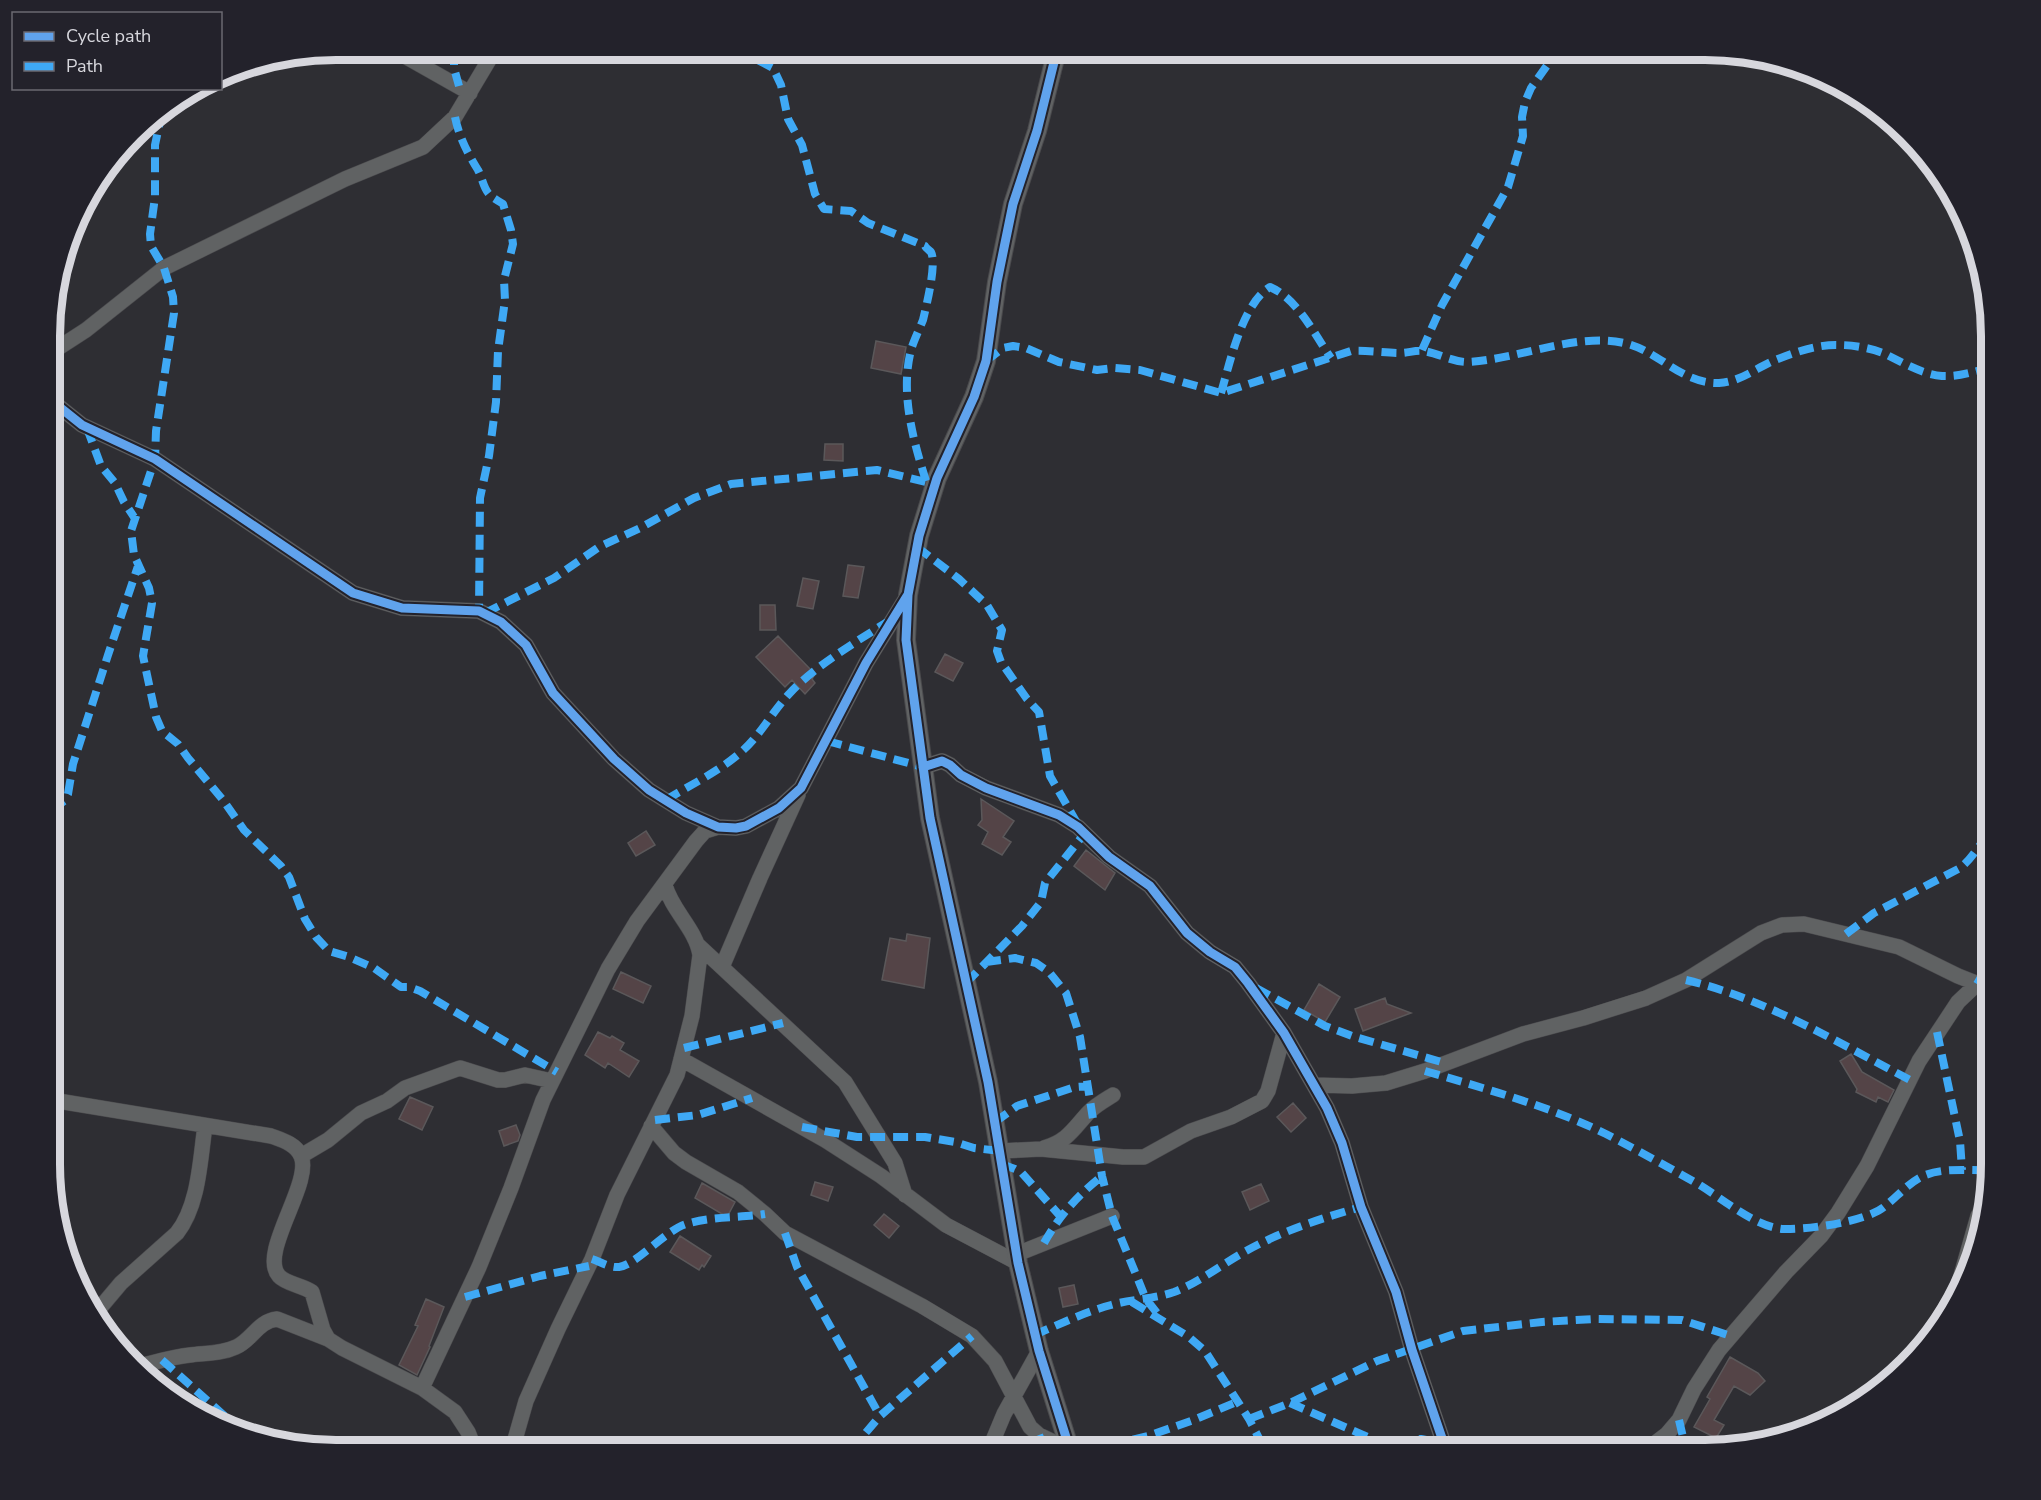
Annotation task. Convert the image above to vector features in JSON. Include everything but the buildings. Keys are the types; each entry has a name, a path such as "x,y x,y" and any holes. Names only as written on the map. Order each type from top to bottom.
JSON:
{"street":[{"path":"412,60 470,93"},
{"path":"60,347 86,330 164,268 345,179 423,147 455,117 489,60"},
{"path":"1055,60 1037,131 1013,204 997,282 986,361 974,397 938,478 919,536 908,595 906,640 930,818 988,1082 1018,1258 1039,1351 1067,1440"},
{"path":"60,407 82,425 155,459 353,593 402,608 479,610 501,622 526,645 553,693 614,759 650,790 686,813 718,827 746,826 779,808 801,788"},
{"path":"722,967 801,788 866,663 908,595"},
{"path":"923,767 942,761 986,788 1059,815 1078,827 1109,858 1150,886 1178,924 1191,937 1235,967 1284,1033 1327,1108 1342,1143 1361,1207 1396,1292 1415,1359 1443,1440"},
{"path":"422,1388 479,1267 543,1100 608,969 637,921 701,835 718,827"},
{"path":"665,885 671,902 698,945 845,1082 895,1163 905,1195"},
{"path":"1314,1084 1352,1086 1386,1083 1523,1035 1646,998 1686,980 1761,933 1782,925 1804,924 1899,947 1981,985"},
{"path":"515,1440 526,1401 592,1259 617,1195 677,1075 692,1016 693,995 700,964 698,945"},
{"path":"1659,1440 1679,1420 1694,1389 1719,1350 1786,1272 1821,1236 1838,1213 1867,1166 1919,1061 1958,1002 1981,988"},
{"path":"1000,1151 1041,1149 1144,1157 1191,1131 1232,1117 1262,1101 1268,1091 1284,1033"},
{"path":"681,1059 825,1140 946,1225 1018,1258 1112,1216"},
{"path":"301,1156 328,1140 361,1113 387,1101 405,1089 460,1068 498,1080 525,1075 552,1081"},
{"path":"1041,1149 1057,1144 1067,1137 1076,1130 1091,1110 1113,1095"},
{"path":"60,1101 271,1136 285,1141 301,1156 303,1169 278,1242 274,1261 275,1270 280,1278 312,1292 323,1330 328,1338"},
{"path":"101,1307 121,1283 177,1233 185,1223 194,1196 205,1126"},
{"path":"651,1126 674,1153 738,1192 785,1233 922,1306 972,1336 995,1361 1030,1427 1049,1440"},
{"path":"146,1364 231,1349 249,1339 258,1327 268,1320 277,1319 328,1338 342,1348 422,1388 455,1412 471,1440"},
{"path":"994,1440 1014,1396 1039,1351"}],"marked path":[{"path":"454,60 459,86"},
{"path":"757,60 773,68 781,85 788,119 802,145 815,194 824,209 851,211 868,223 925,246 931,252 933,266 930,286 923,320 911,350 907,383 907,400 913,433 926,481"},
{"path":"1422,350 1442,305 1508,187 1523,136 1522,117 1525,102 1531,88 1551,60"},
{"path":"455,117 461,138 480,173 486,190 503,204 513,244 504,280 505,300 498,351 496,402 489,456 480,498 479,611"},
{"path":"160,124 155,145 155,197 150,234 151,246 164,268 173,297 174,313 156,431 155,459 131,531 134,555 149,588 152,603 143,656 156,717 162,731 178,744 244,830 281,866 289,877 305,919 316,937 329,951 374,968 401,987 420,991 557,1072"},
{"path":"1221,393 1238,335 1252,307 1260,295 1270,287 1297,308 1331,358"},
{"path":"986,361 1003,348 1013,346 1026,348 1059,362 1097,370 1114,368 1140,370 1221,393 1351,351 1401,353 1423,351 1467,362 1506,357 1586,341 1624,343 1636,347 1681,373 1705,382 1719,383 1740,378 1797,352 1831,345 1873,350 1934,375 1961,375 1981,370"},
{"path":"87,428 101,466 115,483 134,517"},
{"path":"485,613 554,578 599,547 640,528 694,498 731,484 877,470 930,483"},
{"path":"917,547 959,579 987,605 1002,630 997,651 1001,662 1039,712 1050,776 1077,823"},
{"path":"60,804 68,794 73,764 138,566"},
{"path":"666,800 740,753 754,739 784,700 811,673 887,622"},
{"path":"827,741 923,767"},
{"path":"966,983 1022,926 1041,902 1045,883 1085,833"},
{"path":"1846,934 1874,913 1960,868 1981,844"},
{"path":"986,962 1015,958 1036,963 1049,972 1066,993 1080,1037 1102,1176 1112,1216 1146,1299 1161,1318"},
{"path":"1977,984 1981,977"},
{"path":"1686,980 1716,988 1773,1010 1910,1080"},
{"path":"1256,988 1325,1026 1445,1063"},
{"path":"684,1048 783,1023"},
{"path":"1937,1032 1960,1141 1962,1170"},
{"path":"1425,1071 1517,1099 1584,1124 1698,1184 1761,1223 1782,1229 1850,1221 1884,1207 1912,1182 1923,1176 1948,1170 1981,1170"},
{"path":"995,1122 1017,1106 1075,1087 1088,1086"},
{"path":"655,1120 698,1115 752,1098"},
{"path":"802,1127 857,1137 925,1137 974,1148 1000,1151"},
{"path":"1001,1164 1022,1173 1061,1217"},
{"path":"1044,1243 1070,1206 1102,1176"},
{"path":"1034,1335 1101,1308 1174,1292 1274,1237 1317,1220 1361,1207"},
{"path":"592,1259 609,1266 619,1267 634,1260 669,1233 686,1224 765,1214"},
{"path":"785,1233 797,1267 880,1416"},
{"path":"465,1297 540,1276 589,1266"},
{"path":"1132,1302 1189,1337 1205,1351 1260,1440"},
{"path":"1249,1419 1290,1403 1377,1361 1463,1331 1594,1319 1682,1320 1731,1336"},
{"path":"860,1440 880,1416 972,1336"},
{"path":"162,1360 226,1417"},
{"path":"1131,1440 1191,1421 1239,1401"},
{"path":"1290,1403 1374,1440"},
{"path":"1679,1420 1684,1440"},
{"path":"1039,1435 1041,1440"},
{"path":"1415,1440 1426,1440"}],"cycle path":[{"path":"1055,60 1037,131 1013,204 997,282 986,361 974,397 937,478 919,536 908,595 906,640 930,818 988,1082 1018,1263 1039,1351 1067,1440"},
{"path":"60,407 82,425 155,459 353,593 402,608 479,611 501,622 526,645 553,693 614,759 649,790 686,813 718,827 746,826 779,808 801,788 866,663 907,596"},
{"path":"923,767 942,761 961,775 986,788 1059,815 1078,827 1109,857 1150,886 1187,933 1210,952 1235,967 1248,983 1284,1033 1327,1108 1342,1143 1361,1207 1396,1292 1412,1350 1443,1440"}]}
